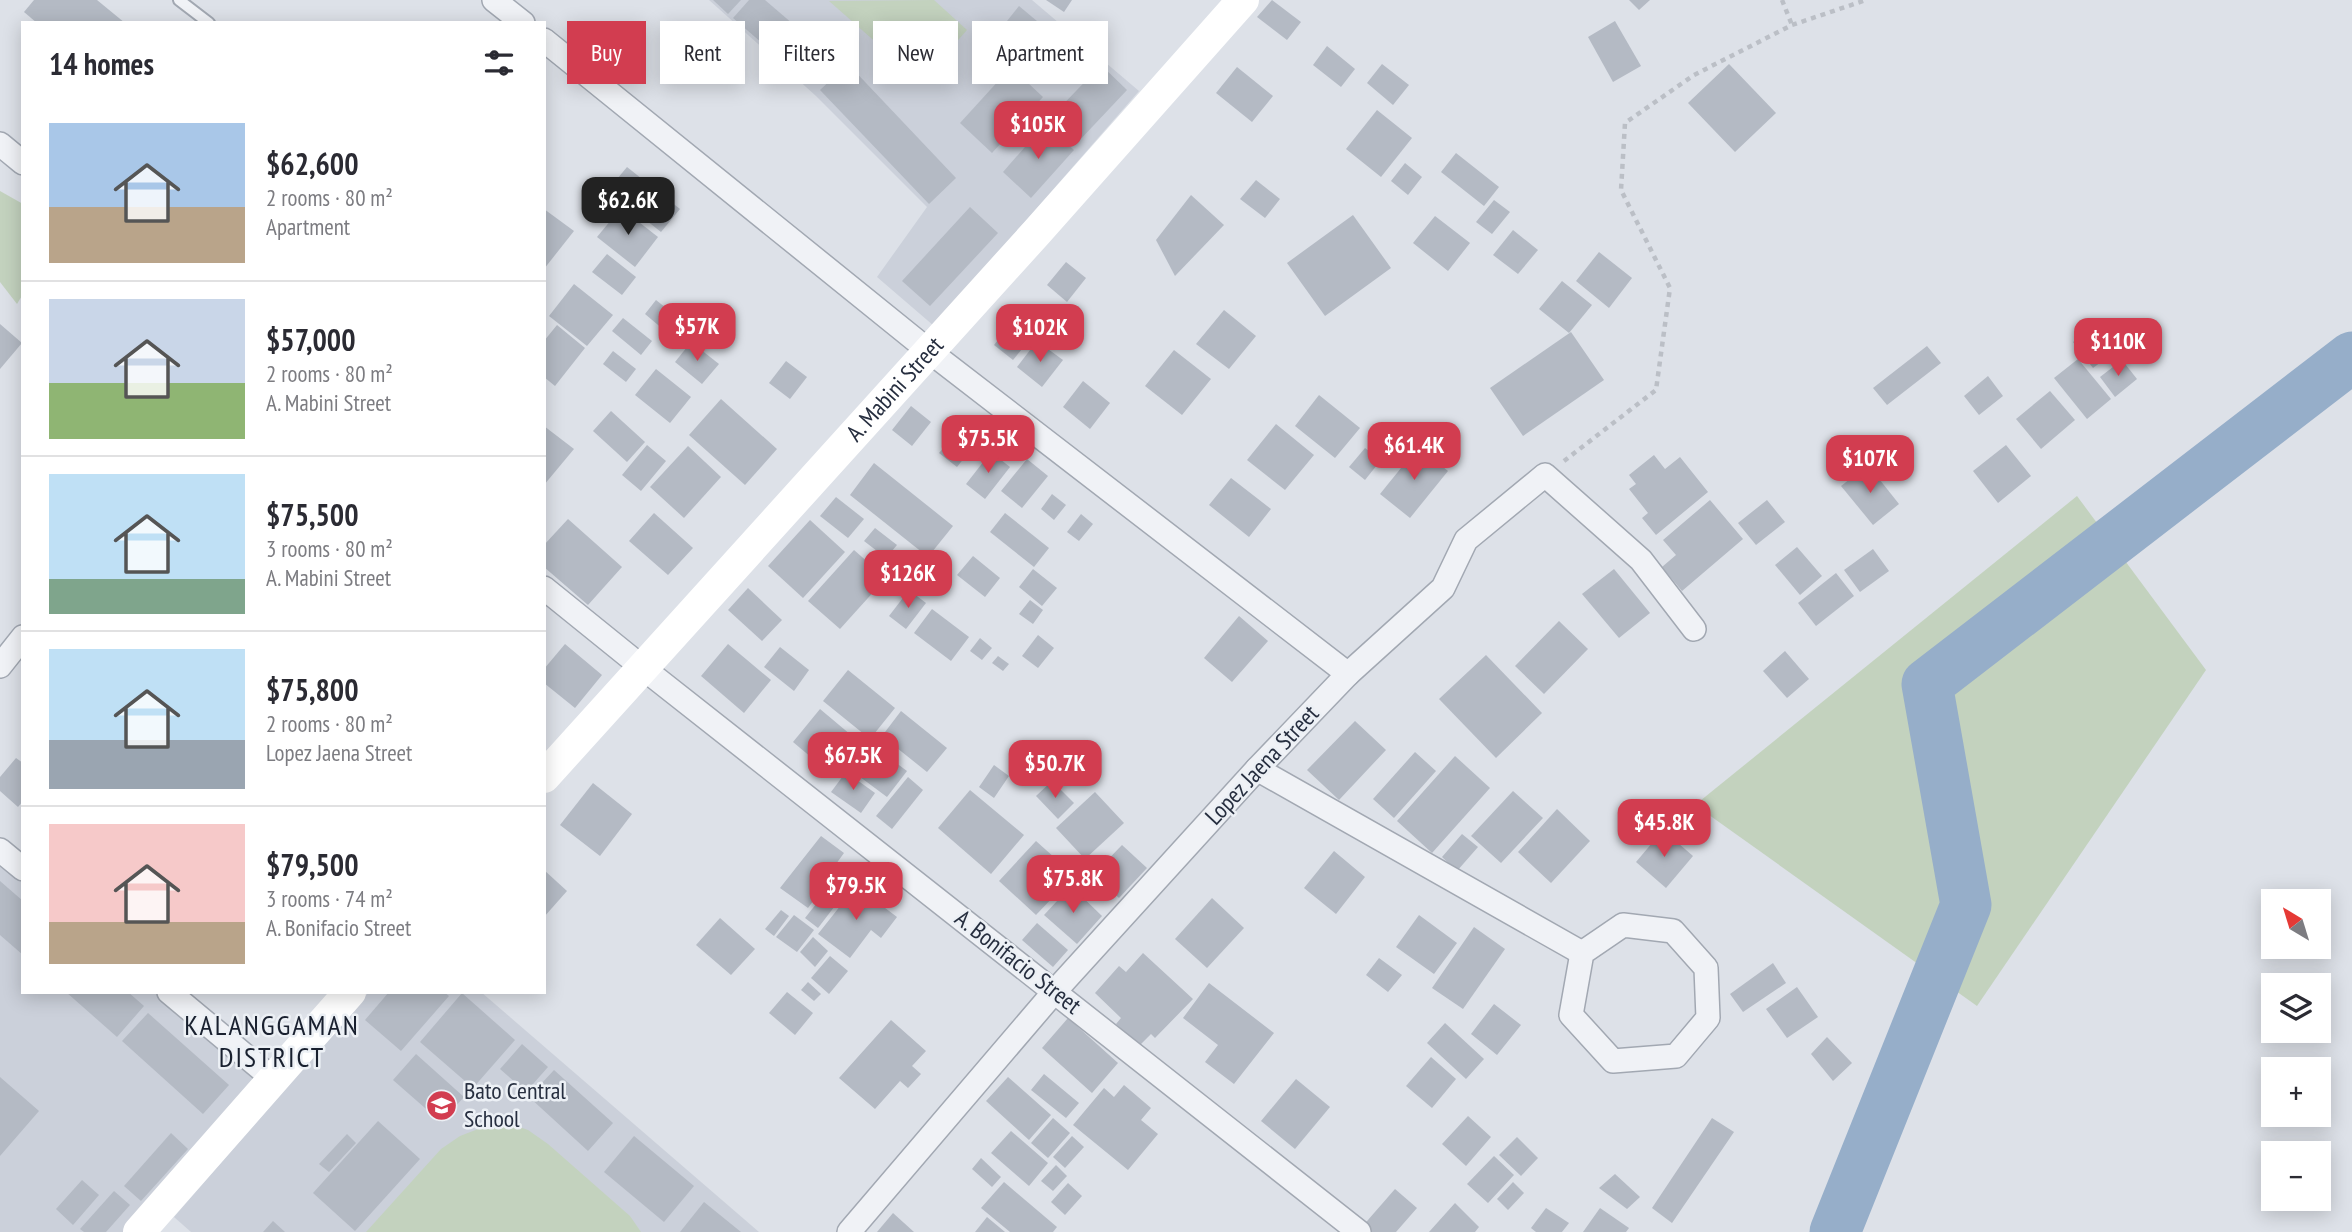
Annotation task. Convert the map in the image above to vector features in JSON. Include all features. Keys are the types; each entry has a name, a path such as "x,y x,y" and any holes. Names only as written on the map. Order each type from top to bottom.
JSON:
{"street":[{"path":"494,0 520,21"},
{"name":"A. Mabini Street","path":"546,775 1243,0"},
{"path":"546,42 929,351 1348,674"},
{"path":"0,144 21,161"},
{"path":"1545,475 1641,561 1694,629"},
{"name":"Lopez Jaena Street","path":"849,1232 1055,991 1257,769 1348,674 1443,588 1466,540 1545,475"},
{"name":"A. Bonifacio Street","path":"546,589 1359,1232"},
{"path":"0,666 21,640"},
{"path":"1257,769 1582,953"},
{"path":"0,850 21,867"},
{"path":"1623,925 1673,931 1706,968 1708,1018 1676,1056 1613,1061 1571,1015 1582,953 1623,925"},
{"path":"171,994 272,1079"},
{"path":"139,1232 348,994"}],"lane":[{"path":"179,0 206,21"}],"path":[{"path":"1782,0 1792,25"},
{"path":"1545,475 1656,390 1670,288 1621,190 1625,123 1694,75 1792,25 1866,0"}],"shaded area":[{"path":"709,0 1032,0 1057,21 972,21 972,84 1108,84 1108,65 1139,91 934,326 877,277 927,207 803,84 859,84 859,21 759,21 759,45 745,32 745,21 732,21"},
{"path":"0,861 21,878 21,994 157,994 258,1079 123,1232 0,1232"},
{"name":"Bato Central School","path":"367,994 483,994 759,1232 191,1232 174,1217"}],"green space":[{"path":"934,0 957,21 873,21 873,40 859,27 859,21 852,21 829,1"},
{"path":"958,22 967,30 958,40"},
{"path":"0,191 21,203 21,297 17,304 0,282"},
{"path":"2077,496 2206,670 1977,1006 1695,805"},
{"path":"491,1124 511,1124 528,1130 548,1144 630,1216 641,1232 366,1232 441,1149 460,1136"}],"building":[{"path":"34,0 97,0 123,21 35,21 24,12"},
{"path":"713,0 741,0 728,14"},
{"path":"749,0 765,0 790,21 759,21 759,40 745,28 745,21 733,18"},
{"path":"1046,0 1072,0 1064,12"},
{"path":"1272,0 1301,22 1287,40 1257,17"},
{"path":"1629,0 1650,0 1639,10"},
{"path":"1019,6 1037,21 1007,21"},
{"path":"1615,21 1641,66 1613,82 1588,37"},
{"path":"1327,46 1355,69 1341,87 1313,65"},
{"path":"1382,64 1409,85 1393,105 1367,83"},
{"path":"1729,64 1776,113 1735,152 1688,103"},
{"path":"1237,67 1273,96 1252,122 1216,93"},
{"path":"1108,72 1127,90 1077,143 1051,117 1083,84 1108,84"},
{"path":"859,76 956,178 929,204 820,90 826,84 859,84"},
{"path":"996,84 1029,84 1043,97 992,153 960,123"},
{"path":"1377,110 1412,138 1381,177 1346,149"},
{"path":"1045,124 1074,150 1031,198 1003,172"},
{"path":"1456,153 1499,187 1484,206 1441,172"},
{"path":"1405,163 1422,177 1408,195 1391,181"},
{"path":"627,167 680,209 661,232 608,190"},
{"path":"1256,180 1280,199 1265,218 1240,199"},
{"path":"1191,195 1224,225 1175,276 1156,240"},
{"path":"1494,200 1510,212 1492,234 1476,222"},
{"path":"970,207 998,233 930,306 902,281"},
{"path":"621,208 658,237 635,267 597,237"},
{"path":"546,210 574,231 546,266"},
{"path":"1353,215 1391,268 1325,316 1287,263"},
{"path":"1435,216 1470,243 1448,271 1413,243"},
{"path":"1513,230 1538,250 1518,274 1493,255"},
{"path":"1599,252 1632,278 1609,308 1576,281"},
{"path":"607,254 636,277 622,295 592,272"},
{"path":"1066,262 1086,278 1067,302 1047,285"},
{"path":"1562,281 1592,305 1569,333 1539,309"},
{"path":"574,284 613,315 587,346 549,316"},
{"path":"656,300 676,316 664,330 645,314"},
{"path":"1224,310 1256,336 1229,369 1196,344"},
{"path":"623,318 652,341 641,355 612,331"},
{"path":"1013,321 1032,337 1013,360 994,345"},
{"path":"2098,323 2117,350 2093,368 2073,342"},
{"path":"0,324 21,344 0,369"},
{"path":"557,325 585,348 555,386 546,379 546,339"},
{"path":"1571,332 1604,380 1523,436 1490,388"},
{"path":"1037,341 1063,360 1042,387 1017,367"},
{"path":"691,342 719,364 702,384 675,362"},
{"path":"1927,346 1941,363 1887,405 1873,388"},
{"path":"1174,350 1211,379 1182,415 1145,386"},
{"path":"613,351 636,369 626,382 603,364"},
{"path":"2078,359 2111,399 2087,419 2054,378"},
{"path":"2122,360 2137,379 2115,397 2100,377"},
{"path":"786,361 807,377 790,399 769,383"},
{"path":"656,369 691,397 670,423 635,395"},
{"path":"1988,376 2003,396 1979,415 1964,396"},
{"path":"1083,381 1110,403 1090,429 1063,407"},
{"path":"2050,391 2075,420 2041,449 2016,419"},
{"path":"1319,395 1360,428 1335,458 1295,426"},
{"path":"721,399 777,449 745,485 689,435"},
{"path":"911,406 931,422 912,446 892,430"},
{"path":"611,411 645,442 627,462 593,431"},
{"path":"968,418 985,432 957,467 939,453"},
{"path":"1276,424 1314,455 1285,490 1247,460"},
{"path":"546,428 574,449 546,483"},
{"path":"647,445 666,461 641,491 622,475"},
{"path":"2006,445 2031,476 1998,503 1973,471"},
{"path":"688,446 721,477 684,518 650,487"},
{"path":"1418,447 1448,471 1410,518 1380,494"},
{"path":"1365,448 1381,460 1365,480 1349,467"},
{"path":"991,452 1010,467 985,499 966,484"},
{"path":"1654,455 1665,469 1680,457 1708,492 1656,535 1642,518 1648,513 1629,489 1636,484 1629,475"},
{"path":"1027,459 1048,476 1022,508 1001,491"},
{"path":"874,463 953,526 928,557 850,495"},
{"path":"1868,465 1899,504 1873,525 1841,486"},
{"path":"1231,478 1271,509 1249,537 1209,505"},
{"path":"1052,494 1066,505 1054,520 1041,509"},
{"path":"836,497 864,519 848,538 820,516"},
{"path":"1710,500 1743,539 1682,591 1662,567 1676,555 1663,540"},
{"path":"1767,500 1785,522 1756,545 1738,523"},
{"path":"654,513 693,548 668,575 629,541"},
{"path":"1005,513 1049,548 1034,567 990,532"},
{"path":"1081,514 1093,524 1079,541 1067,532"},
{"path":"568,519 622,567 588,605 546,569 546,543"},
{"path":"810,520 845,552 803,598 768,566"},
{"path":"875,528 897,545 886,558 864,541"},
{"path":"1797,547 1822,576 1800,595 1775,565"},
{"path":"1873,549 1889,571 1860,592 1844,570"},
{"path":"854,550 886,578 840,629 808,601"},
{"path":"973,556 1000,578 985,597 957,575"},
{"path":"1033,569 1057,588 1042,606 1019,587"},
{"path":"1614,569 1650,613 1619,638 1582,594"},
{"path":"1836,573 1854,596 1816,626 1798,603"},
{"path":"748,588 782,620 762,641 728,610"},
{"path":"909,590 926,603 906,629 889,616"},
{"path":"1030,600 1043,610 1033,624 1019,614"},
{"path":"932,609 969,637 951,661 914,633"},
{"path":"1239,616 1268,641 1232,682 1204,658"},
{"path":"1559,621 1588,649 1544,694 1515,666"},
{"path":"1038,635 1054,648 1038,668 1022,656"},
{"path":"980,638 992,648 982,660 970,651"},
{"path":"565,644 602,675 575,708 546,685 546,667"},
{"path":"728,644 771,680 744,713 701,676"},
{"path":"780,647 809,670 794,691 764,667"},
{"path":"1785,651 1809,679 1787,698 1763,671"},
{"path":"1486,655 1542,713 1496,758 1439,699"},
{"path":"998,656 1009,664 1003,671 992,663"},
{"path":"848,670 895,708 870,739 823,701"},
{"path":"820,709 851,735 824,768 793,742"},
{"path":"901,711 947,748 927,772 882,736"},
{"path":"1355,721 1386,750 1339,800 1307,770"},
{"path":"868,742 907,771 887,797 848,768"},
{"path":"1415,752 1436,771 1394,818 1373,799"},
{"path":"1455,756 1490,788 1432,853 1397,821"},
{"path":"16,758 21,762 21,803 18,807 0,791 0,777"},
{"path":"994,765 1009,776 994,798 979,787"},
{"path":"846,772 875,793 861,813 831,792"},
{"path":"908,777 923,790 892,829 876,816"},
{"path":"1052,781 1074,803 1058,819 1036,796"},
{"path":"593,783 632,814 600,856 560,825"},
{"path":"970,790 1024,835 991,874 938,828"},
{"path":"1513,791 1543,818 1501,863 1471,836"},
{"path":"1095,792 1124,823 1085,859 1056,828"},
{"path":"1557,809 1590,841 1551,883 1518,852"},
{"path":"1663,830 1693,856 1666,888 1636,862"},
{"path":"1462,834 1478,847 1457,871 1442,857"},
{"path":"821,836 844,853 836,864 839,866 808,908 780,888"},
{"path":"1036,841 1074,875 1036,915 999,881"},
{"path":"1122,845 1147,868 1119,898 1094,874"},
{"path":"1334,851 1365,877 1336,914 1304,888"},
{"path":"546,872 567,891 546,915"},
{"path":"839,875 851,885 818,928 805,918"},
{"path":"0,881 21,899 21,953 0,935"},
{"path":"856,886 897,917 881,938 871,930 850,958 818,934"},
{"path":"1071,886 1102,916 1077,944 1044,915"},
{"path":"1212,898 1244,928 1207,968 1175,939"},
{"path":"781,910 789,916 774,936 765,929"},
{"path":"794,915 814,930 797,952 776,937"},
{"path":"1419,915 1457,943 1434,974 1396,947"},
{"path":"720,918 755,949 731,975 696,945"},
{"path":"1037,923 1068,950 1053,967 1022,940"},
{"path":"1474,927 1505,949 1463,1009 1432,988"},
{"path":"813,937 828,951 815,967 800,952"},
{"path":"1143,953 1193,999 1155,1038 1151,1034 1139,1046 1116,1024 1121,1018 1095,993 1119,966 1126,972"},
{"path":"830,956 848,971 829,994 811,978"},
{"path":"1379,958 1402,975 1388,992 1366,975"},
{"path":"1773,963 1786,983 1743,1012 1730,994"},
{"path":"808,982 821,994 814,1001 801,990"},
{"path":"1209,983 1274,1033 1234,1084 1205,1062 1218,1045 1183,1018"},
{"path":"1797,987 1818,1017 1787,1038 1766,1009"},
{"path":"787,992 813,1013 795,1035 769,1013"},
{"path":"68,994 130,994 144,1006 117,1037"},
{"path":"387,994 449,996 401,1051 365,1020"},
{"path":"461,994 515,1040 473,1088 420,1042"},
{"path":"1494,1004 1521,1025 1497,1055 1471,1034"},
{"path":"148,1013 229,1085 203,1114 122,1041"},
{"path":"1068,1018 1118,1063 1092,1093 1042,1048"},
{"path":"891,1020 926,1051 912,1066 921,1074 908,1088 900,1081 875,1109 839,1078"},
{"path":"1445,1023 1484,1059 1466,1079 1427,1043"},
{"path":"1827,1037 1852,1063 1833,1081 1811,1054"},
{"path":"522,1044 548,1067 526,1092 500,1069"},
{"path":"416,1054 464,1097 441,1122 393,1080"},
{"path":"1431,1057 1456,1079 1432,1108 1406,1086"},
{"path":"554,1070 613,1123 588,1151 529,1097"},
{"path":"1044,1074 1079,1103 1066,1118 1031,1090"},
{"path":"0,1077 39,1111 0,1156"},
{"path":"1008,1077 1051,1115 1029,1140 986,1101"},
{"path":"1296,1079 1330,1107 1295,1149 1261,1121"},
{"path":"1124,1085 1151,1108 1141,1120 1158,1134 1128,1170 1073,1125 1104,1088 1114,1097"},
{"path":"1468,1116 1491,1137 1466,1166 1442,1144"},
{"path":"1053,1118 1070,1133 1048,1158 1031,1143"},
{"path":"1712,1118 1734,1132 1672,1223 1652,1208"},
{"path":"378,1121 420,1159 355,1231 313,1193"},
{"path":"1011,1131 1048,1163 1029,1186 991,1153"},
{"path":"171,1133 188,1149 141,1201 124,1186"},
{"path":"347,1134 356,1143 329,1172 319,1164"},
{"path":"634,1136 694,1186 664,1222 604,1172"},
{"path":"1072,1136 1084,1147 1065,1168 1053,1157"},
{"path":"1517,1137 1538,1158 1521,1176 1499,1155"},
{"path":"1494,1156 1514,1175 1488,1203 1467,1184"},
{"path":"981,1158 1001,1177 992,1187 972,1169"},
{"path":"1056,1165 1067,1176 1053,1191 1041,1181"},
{"path":"1615,1174 1640,1197 1627,1209 1599,1188"},
{"path":"82,1180 99,1195 73,1225 56,1209"},
{"path":"1004,1182 1057,1227 1053,1232 1010,1232 981,1208"},
{"path":"1513,1182 1524,1193 1508,1210 1497,1199"},
{"path":"1068,1183 1082,1196 1065,1215 1051,1202"},
{"path":"1395,1189 1417,1208 1396,1232 1366,1232 1361,1228"},
{"path":"114,1191 130,1205 106,1232 84,1232 80,1229"},
{"path":"704,1202 741,1232 680,1232"},
{"path":"1455,1203 1479,1227 1475,1232 1429,1232"},
{"path":"1546,1208 1569,1223 1562,1232 1536,1232 1531,1228"},
{"path":"1600,1208 1629,1228 1626,1232 1583,1232"},
{"path":"893,1213 914,1232 877,1232"},
{"path":"987,1217 1005,1232 975,1232"},
{"path":"273,1221 285,1232 263,1232"}],"waterway":[{"path":"1835,1232 1966,905 1927,684 2352,357"}],"place":[{"name":"Bato Central School","path":"441,1105"}],"district":[{"name":"KALANGGAMAN DISTRICT","path":"272,1041"}]}
